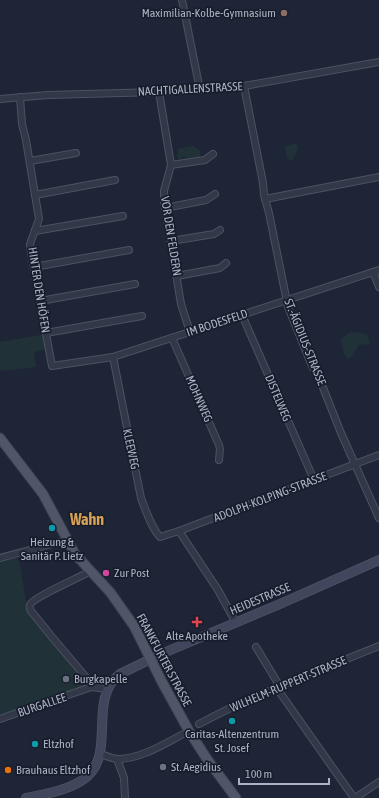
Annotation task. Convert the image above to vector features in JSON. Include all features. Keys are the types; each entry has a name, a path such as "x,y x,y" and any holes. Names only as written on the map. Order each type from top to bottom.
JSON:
{"main road":[{"name":"FRANKFURTER STRASSE","path":"0,438 40,490 76,554 110,592 134,626 188,731 207,760 236,798"},
{"name":"HEIDESTRASSE","path":"107,689 120,674 150,659 379,560"},
{"path":"26,798 63,789 82,781 94,770 100,754 107,689"}],"street":[{"path":"182,0 200,90"},
{"name":"NACHTIGALLENSTRASSE","path":"0,99 200,90 244,86 379,62"},
{"name":"ST.-ÄGIDIUS-STRASSE","path":"244,86 286,301 312,366 318,375 341,433 379,518"},
{"name":"VOR DEN FELDERN","path":"159,92 171,166 164,190 165,208 181,304 190,332"},
{"name":"HINTER DEN HÖFEN","path":"20,97 22,124 30,161 39,219 30,244 52,366"},
{"path":"30,161 76,153"},
{"path":"171,166 205,160 213,154"},
{"path":"265,199 379,177"},
{"path":"35,195 115,180"},
{"path":"165,208 206,200 215,194"},
{"path":"35,231 123,216"},
{"path":"171,241 214,234 220,230"},
{"path":"34,266 129,250"},
{"path":"177,276 220,268 226,263"},
{"path":"376,271 379,287"},
{"name":"IM BODESFELD","path":"52,366 113,357 376,271"},
{"path":"40,301 135,284"},
{"name":"DISTELWEG","path":"242,315 314,480"},
{"path":"46,333 142,316"},
{"name":"MOHNWEG","path":"172,338 219,445 219,460"},
{"name":"KLEEWEG","path":"113,357 141,498 147,514 160,537"},
{"name":"ADOLPH-KOLPING-STRASSE","path":"160,537 356,465 379,455"},
{"path":"179,531 218,590 236,623"},
{"path":"0,558 67,540"},
{"path":"90,571 40,596 31,603 30,606 31,611 90,682 91,688"},
{"name":"WILHELM-RUPPERT-STRASSE","path":"199,724 278,686 379,646"},
{"path":"256,647 278,686 354,798 379,782"},
{"name":"BURGALLEE","path":"0,719 91,688 107,689"},
{"path":"100,754 117,759 134,756 149,751 188,731"},
{"path":"117,759 124,778 125,798"}],"shaded area":[{"path":"296,143 298,149 293,160 290,160 287,158 285,146"},
{"path":"193,146 200,151 200,157 188,159 183,156 181,160 177,158 178,149"},
{"path":"353,332 367,334 370,344 359,345 352,356 348,359 344,354 341,339 347,334"},
{"path":"42,333 45,350 34,352 36,367 0,371 0,342 40,335"},
{"path":"16,555 20,565 28,613 74,668 86,686 0,715 0,559"}],"place":[{"name":"Maximilian-Kolbe-Gymnasium","path":"284,13"},
{"name":"Heizung & Sanitär P. Lietz","path":"52,528"},
{"name":"Zur Post","path":"106,573"},
{"name":"Alte Apotheke","path":"197,622"},
{"name":"Burgkapelle","path":"66,679"},
{"name":"Caritas-Altenzentrum St. Josef","path":"232,721"},
{"name":"Eltzhof","path":"35,744"},
{"name":"St. Aegidius","path":"163,767"},
{"name":"Brauhaus Eltzhof","path":"8,770"}],"district":[{"name":"Wahn","path":"87,519"}]}
